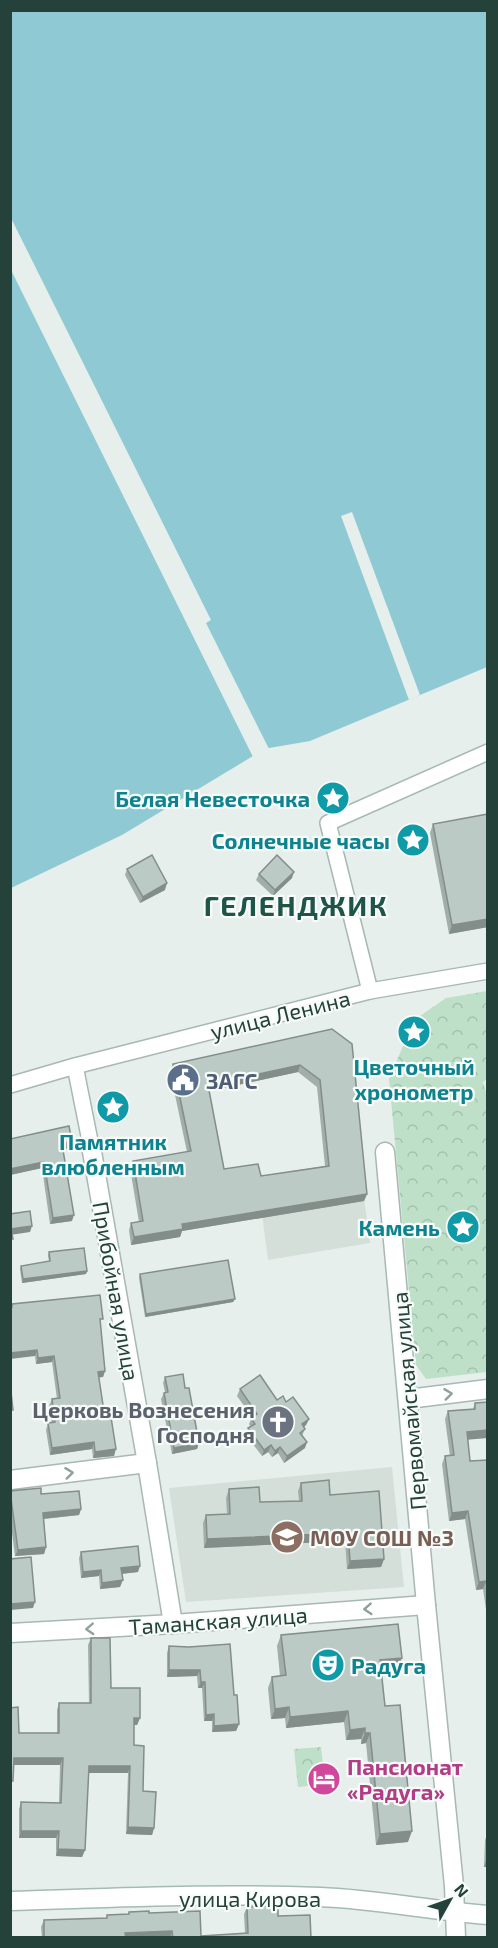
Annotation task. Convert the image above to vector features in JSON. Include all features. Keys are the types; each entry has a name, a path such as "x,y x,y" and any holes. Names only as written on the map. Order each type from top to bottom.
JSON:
{"street":[{"path":"370,991 328,823 488,752"},
{"name":"улица Ленина","path":"10,1085 75,1066 370,991 488,971"},
{"name":"Прибойная улица","path":"75,1066 147,1463 173,1624"},
{"name":"Первомайская улица","path":"385,1152 454,1886 456,1938"},
{"path":"408,1399 488,1389"},
{"path":"10,1480 147,1463"},
{"name":"Таманская улица","path":"10,1633 173,1624 426,1605"},
{"name":"улица Кирова","path":"10,1900 232,1896 321,1897 488,1915"}],"shaded area":[{"path":"360,1168 370,1243 268,1260 258,1184"},
{"name":"МОУ СОШ №3","path":"392,1467 404,1587 186,1602 169,1488"}],"green space":[{"path":"487,991 488,1078 483,1082 488,1099 487,1372 426,1379 416,1365 389,1079 403,1046 426,1040 420,1016 446,998"},
{"path":"321,1747 325,1784 298,1787 294,1749"}],"water":[{"path":"10,11 488,11 487,667 310,741 269,748 122,835 11,888"}],"pier":[{"path":"11,218 211,620 206,623 270,751 254,759 11,270"},
{"path":"352,512 420,695 409,700 341,516"}],"building":[{"name":"ГЕЛЕНДЖИК","path":"488,814 488,919 452,925 433,824"},
{"path":"152,855 167,883 143,897 127,869"},
{"path":"277,855 294,872 275,890 259,874"},
{"path":"332,1029 352,1044 367,1194 182,1224 183,1229 134,1237 131,1223 143,1221 133,1161 191,1151 173,1064","holes":["300,1065 320,1080 329,1166 261,1176 258,1164 224,1169 208,1085"]},
{"path":"69,1126 72,1142 62,1144 74,1215 53,1218 44,1162 10,1169 10,1139"},
{"path":"30,1211 32,1226 11,1229 13,1239 10,1239 10,1214"},
{"path":"84,1248 87,1271 23,1279 21,1266 50,1261 49,1252"},
{"path":"228,1260 235,1299 146,1314 140,1274"},
{"path":"100,1295 105,1371 98,1372 105,1418 111,1417 116,1449 95,1452 94,1442 52,1448 48,1423 55,1422 52,1399 60,1398 54,1356 38,1358 37,1350 10,1353 10,1307 12,1304"},
{"path":"183,1374 185,1388 189,1388 199,1443 174,1448 164,1393 168,1392 165,1377"},
{"name":"Церковь Вознесения Господня","path":"260,1375 277,1400 283,1396 286,1402 293,1397 309,1419 302,1424 305,1429 300,1433 307,1442 287,1456 280,1447 275,1451 271,1445 264,1450 248,1428 255,1424 251,1418 257,1414 240,1389"},
{"path":"10,1382 13,1410 10,1410"},
{"path":"488,1402 488,1430 467,1432 470,1461 488,1460 488,1591 486,1581 479,1582 468,1511 452,1513 445,1456 454,1455 448,1411 475,1409 475,1403"},
{"path":"329,1480 330,1495 379,1491 384,1559 350,1561 348,1533 207,1539 206,1515 230,1514 229,1489 259,1487 260,1502 302,1501 301,1483"},
{"path":"41,1488 41,1494 79,1491 81,1509 43,1513 46,1547 18,1550 10,1491"},
{"path":"138,1546 140,1566 121,1568 123,1580 102,1583 101,1570 83,1572 81,1552"},
{"path":"31,1557 35,1602 10,1604 10,1559"},
{"path":"398,1624 402,1658 380,1660 385,1706 400,1705 412,1831 380,1834 370,1733 365,1733 365,1728 350,1730 348,1711 290,1717 289,1707 275,1709 272,1677 286,1675 281,1635"},
{"path":"91,1638 110,1638 111,1688 140,1688 140,1718 134,1718 134,1745 144,1746 143,1791 156,1792 154,1828 128,1827 130,1766 89,1766 85,1850 58,1849 59,1831 21,1831 21,1802 61,1803 63,1758 14,1758 13,1781 10,1781 10,1708 18,1707 19,1733 59,1733 59,1703 91,1703"},
{"path":"230,1644 239,1724 214,1726 214,1714 206,1715 205,1682 201,1682 200,1670 169,1670 169,1646"},
{"path":"278,1906 278,1916 310,1915 311,1938 173,1938 172,1931 125,1933 126,1938 44,1938 44,1920 107,1918 107,1915 149,1911 149,1913 200,1911 201,1936 248,1933 247,1907"}],"place":[{"name":"Белая Невесточка","path":"333,798"},
{"name":"Солнечные часы","path":"413,840"},
{"name":"Цветочный хронометр","path":"414,1032"},
{"name":"ЗАГС","path":"183,1080"},
{"name":"Памятник влюбленным","path":"113,1107"},
{"name":"Камень","path":"463,1227"},
{"name":"Церковь Вознесения Господня","path":"278,1422"},
{"name":"МОУ СОШ №3","path":"287,1537"},
{"name":"Радуга","path":"328,1665"},
{"name":"Пансионат «Радуга»","path":"324,1779"}],"district":[{"name":"ГЕЛЕНДЖИК","path":"296,905"}]}
